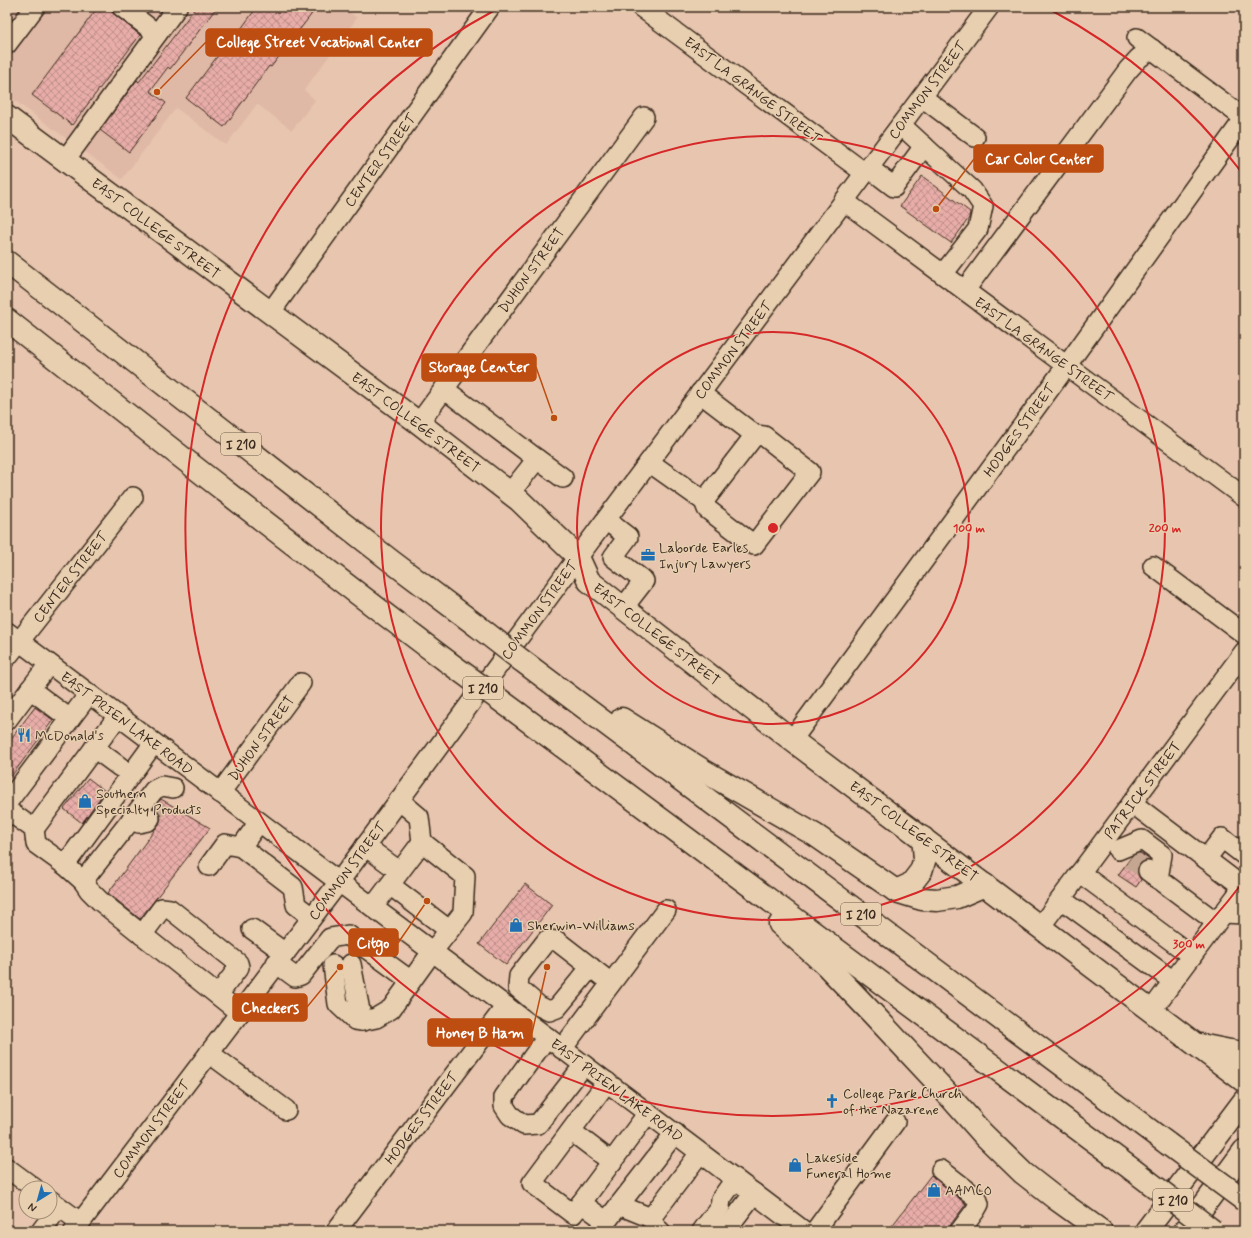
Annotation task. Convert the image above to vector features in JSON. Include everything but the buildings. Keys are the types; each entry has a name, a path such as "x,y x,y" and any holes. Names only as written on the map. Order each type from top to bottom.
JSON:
{"main road":[{"name":"EAST COLLEGE STREET","path":"7,117 419,423 519,500 578,557 589,581 792,740 1244,1081"},
{"name":"I 210","path":"7,262 476,625 1244,1200"},
{"name":"I 210","path":"7,320 320,566 1213,1231"},
{"path":"550,681 591,699 704,771 815,835 896,891 922,900 937,900 957,897 985,885"},
{"path":"683,836 826,965 944,1090 982,1134 1023,1173 1101,1231"},
{"path":"896,891 911,884 921,871 925,858 923,838"},
{"path":"1193,1043 1244,1053"},
{"path":"1146,1231 1244,1100"},
{"path":"1185,1231 1244,1151"},
{"path":"1055,1198 1088,1231"}],"street":[{"path":"7,44 34,7"},
{"path":"122,7 157,34"},
{"path":"65,160 176,7"},
{"name":"CENTER STREET","path":"270,313 490,7"},
{"name":"EAST LA GRANGE STREET","path":"641,7 867,171 894,187 924,146"},
{"name":"COMMON STREET","path":"77,1227 339,882 578,557 989,7"},
{"path":"966,290 1128,70 1139,58 1145,43 1244,119"},
{"path":"922,97 975,137"},
{"name":"DUHON STREET","path":"419,423 644,117"},
{"name":"HODGES STREET","path":"792,740 1067,365 1244,119"},
{"path":"901,125 972,190 983,206 978,229 944,274"},
{"name":"EAST LA GRANGE STREET","path":"844,201 1244,497"},
{"path":"444,389 563,478"},
{"path":"649,462 704,502 706,509 754,545 810,472 764,436 755,435 700,393"},
{"path":"704,502 755,435"},
{"path":"510,493 537,459"},
{"name":"CENTER STREET","path":"7,658 13,637 133,497"},
{"path":"606,520 628,537 613,557 644,581 623,608"},
{"path":"1153,566 1244,634"},
{"name":"EAST PRIEN LAKE ROAD","path":"13,637 754,1193 784,1225 804,1231"},
{"name":"PATRICK STREET","path":"1040,927 1080,873 1118,849 1132,803 1244,652"},
{"path":"7,720 49,664"},
{"name":"DUHON STREET","path":"220,793 301,684"},
{"path":"30,689 68,722"},
{"path":"7,803 89,694"},
{"path":"118,716 34,829 36,844 65,865 83,881 89,890 100,901 240,1012"},
{"path":"7,786 53,728 68,722"},
{"path":"65,865 125,773 154,744"},
{"path":"94,748 125,773 163,794"},
{"path":"83,881 132,820 163,794 188,768"},
{"path":"339,936 342,962 338,1004 355,1020 362,1021 376,1018 391,1009 432,952 463,913 465,876 422,842 418,817 399,800"},
{"path":"1132,803 1243,887 1151,1011"},
{"path":"7,810 34,829"},
{"path":"132,820 139,823 148,821 150,818"},
{"path":"241,847 259,822"},
{"path":"1206,859 1222,838 1244,855"},
{"path":"1118,849 1142,840 1162,855 1153,875 1220,917 1244,914"},
{"path":"373,907 422,842"},
{"path":"209,866 225,844 241,847 293,887 296,905 312,917"},
{"path":"365,846 394,878 449,930"},
{"path":"1080,873 1192,956"},
{"path":"1061,899 1173,982"},
{"path":"142,935 162,908 170,909 238,963 239,967 218,995"},
{"path":"562,1049 666,910"},
{"path":"252,929 281,958 295,977 301,975 339,936"},
{"path":"339,936 411,981"},
{"path":"591,967 557,1008 549,1011 539,1006 518,988 519,976 546,940 557,941 591,967 611,984"},
{"name":"HODGES STREET","path":"336,1231 506,1006"},
{"path":"527,1022 539,1006"},
{"path":"547,1037 504,1096 504,1106 510,1115 524,1125 538,1124 584,1065"},
{"path":"209,1052 286,1110"},
{"path":"603,1168 573,1214 532,1183 607,1082"},
{"path":"546,1164 544,1177 547,1185 563,1198 569,1199 576,1196 603,1168 648,1113"},
{"path":"815,1231 895,1122"},
{"path":"571,1131 603,1168"},
{"path":"581,1203 603,1226 674,1134"},
{"path":"619,1205 655,1225 700,1153"},
{"path":"7,1168 23,1180"},
{"path":"941,1170 977,1198 979,1204 960,1231"},
{"path":"702,1231 720,1207 721,1199 735,1179"},
{"path":"721,1231 732,1222 754,1193"},
{"path":"58,1206 77,1227"},
{"path":"41,1231 46,1220"}],"shaded area":[{"path":"7,7 342,7 357,18 304,90 315,100 292,130 257,104 226,145 176,108 122,179 7,95"}],"tunnel":[{"path":"150,818 164,800"},
{"path":"1130,859 1148,871"}],"place":[{"name":"College Street Vocational Center","path":"157,92"},
{"name":"Car Color Center","path":"936,209"},
{"name":"Storage Center","path":"554,418"},
{"name":"Laborde Earles Injury Lawyers","path":"648,555"},
{"name":"McDonald's","path":"24,735"},
{"name":"Southern Specialty Products","path":"85,801"},
{"name":"Citgo","path":"427,901"},
{"name":"Sherwin-Williams","path":"516,925"},
{"name":"Checkers","path":"340,967"},
{"name":"Honey B Ham","path":"547,967"},
{"name":"College Park Church of the Nazarene","path":"832,1101"},
{"name":"Lakeside Funeral Home","path":"795,1165"},
{"name":"AAMCO","path":"934,1190"}]}
